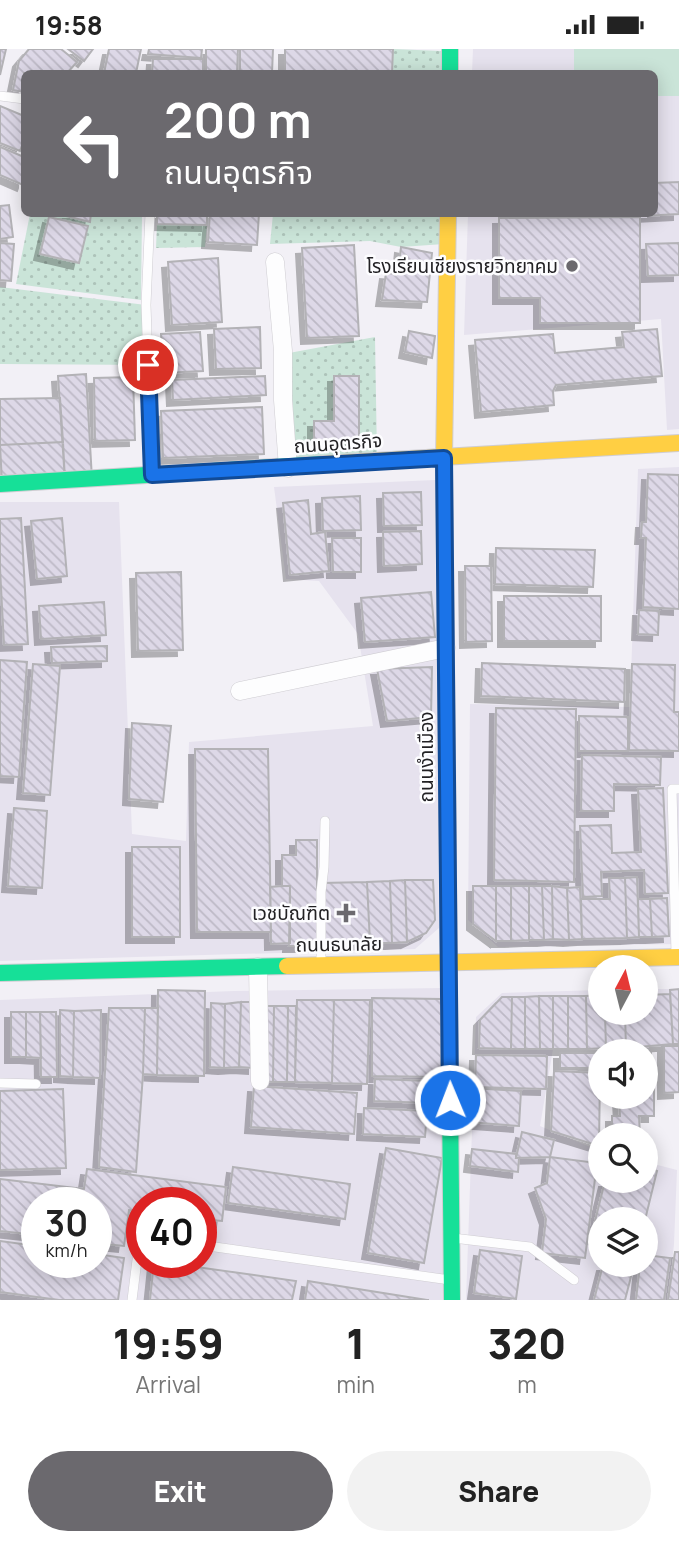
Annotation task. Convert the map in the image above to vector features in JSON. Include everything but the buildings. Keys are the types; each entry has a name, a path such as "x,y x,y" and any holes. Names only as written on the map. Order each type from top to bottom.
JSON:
{"street":[{"path":"450,49 450,70"},
{"name":"ถนนงำเมือง","path":"448,217 444,458 452,1300"},
{"path":"275,262 283,351 288,468"},
{"name":"ถนนอุตรกิจ","path":"0,484 679,443"},
{"path":"240,691 446,648"},
{"name":"ถนนธนาลัย","path":"0,973 678,957"},
{"path":"258,967 260,1081"}],"lane":[{"path":"0,96 21,99"},
{"path":"150,217 146,305 152,475"},
{"path":"678,957 672,789 679,789"},
{"path":"321,965 325,821"},
{"path":"0,1083 36,1084"},
{"path":"451,1238 530,1247 574,1280"},
{"path":"217,1247 452,1280"},
{"path":"132,1300 135,1278"}],"shaded area":[{"name":"โรงเรียนเชียงรายวิทยาคม","path":"473,49 679,49 679,429 667,430 661,319 464,335 468,217 658,217 658,70 472,70"},
{"path":"679,467 679,944 498,947 468,920 470,704 630,707 638,469"},
{"path":"435,480 439,928 415,949 0,961 0,502 119,502 132,834 186,841 189,742 373,726 358,634 319,581 286,579 274,487"},
{"path":"441,988 443,1300 0,1300 0,1000 234,991"},
{"path":"658,989 679,989 679,1044 658,1045 658,1039 588,1039 588,1048 553,1049 540,1126 588,1146 588,1193 658,1193 658,1165 677,1170 674,1244 668,1300 466,1300 476,1017 502,993 588,990 588,1025 658,1025"}],"green space":[{"path":"393,49 441,51 441,70 393,70"},
{"path":"574,49 679,49 679,96 658,96 658,70 574,70"},
{"path":"29,217 142,217 141,300 16,284"},
{"path":"273,217 443,217 444,244 401,247 370,241 270,244"},
{"path":"157,224 207,225 205,247 156,248"},
{"path":"0,287 146,305 148,365 0,364"},
{"path":"375,337 377,457 292,459 289,353"}],"traffic: fast":[{"path":"450,49 450,70"},
{"path":"0,484 324,464"},
{"path":"0,973 287,966"},
{"path":"450,1098 452,1300"}],"traffic: slow":[{"path":"447,764 444,458 448,217"},
{"path":"324,464 679,443"},
{"path":"287,966 679,957"}],"traffic: jam":[{"path":"447,764 450,1098"}],"place":[{"name":"โรงเรียนเชียงรายวิทยาคม","path":"572,266"},
{"name":"เวชบัณฑิต","path":"346,913"}],"route":[{"path":"148,365 152,475 444,458 450,1100"}]}
